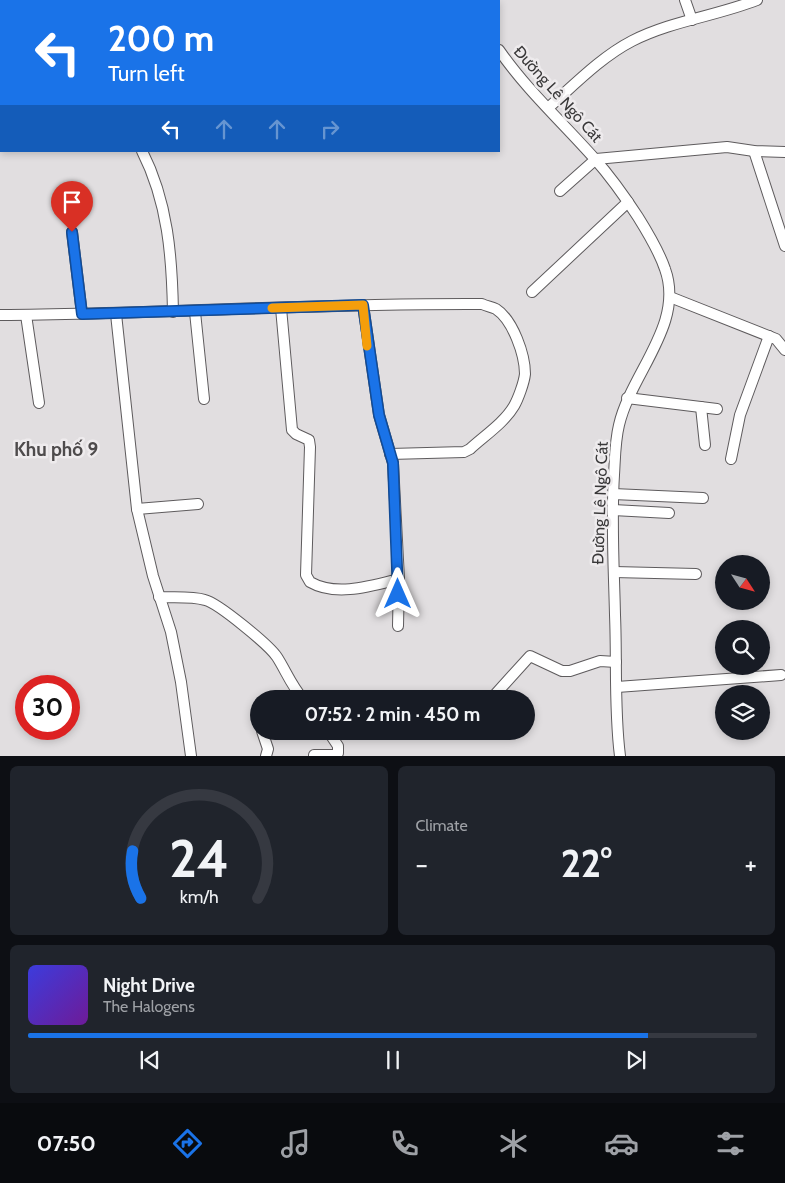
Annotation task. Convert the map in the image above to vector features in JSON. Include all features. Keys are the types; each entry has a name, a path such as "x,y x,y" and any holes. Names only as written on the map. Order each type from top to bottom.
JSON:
{"street":[{"path":"685,0 692,20"},
{"path":"548,108 615,51 656,31 757,0"},
{"name":"Đường Lê Ngô Cát","path":"500,51 548,108 596,159 628,202 648,233 665,268 670,288 669,308 654,348 626,398 618,426 612,510 617,687 616,726 620,756"},
{"path":"560,191 596,159 727,147 754,151 785,152"},
{"path":"754,151 785,246"},
{"path":"142,152 152,171 164,211 170,246 173,312"},
{"path":"532,292 628,202"},
{"path":"72,232 82,314"},
{"path":"670,296 769,336 784,345"},
{"path":"0,310 0,315 195,312 363,305 482,304 495,308 513,330 522,349 525,375 514,406 504,418 470,449 464,452 446,454 390,454"},
{"path":"363,305 379,415 393,463 399,579 398,626"},
{"path":"281,308 292,430 309,440 310,447 306,575 310,582 330,590 373,585 399,579"},
{"path":"195,312 204,399"},
{"path":"26,314 39,403"},
{"path":"116,314 138,509 159,597 171,632 181,682 191,756"},
{"path":"731,459 740,415 769,336"},
{"path":"626,398 717,409"},
{"path":"701,407 705,446"},
{"path":"613,494 704,498"},
{"path":"138,509 198,504"},
{"path":"612,510 669,512"},
{"path":"614,572 696,574"},
{"path":"159,597 208,600 268,646 278,658 296,690"},
{"path":"499,690 530,656 552,668 562,671 570,671 600,661 616,662"},
{"path":"617,687 781,675"},
{"path":"265,740 268,750 266,756"},
{"path":"314,755 335,755 338,753 338,746 334,740"}],"slow traffic":[{"path":"272,308 363,305 367,346"}],"district":[{"name":"Khu phố 9","path":"56,449"}],"route":[{"path":"72,232 82,314 363,305 379,415 393,463 399,579 398,594"}]}
